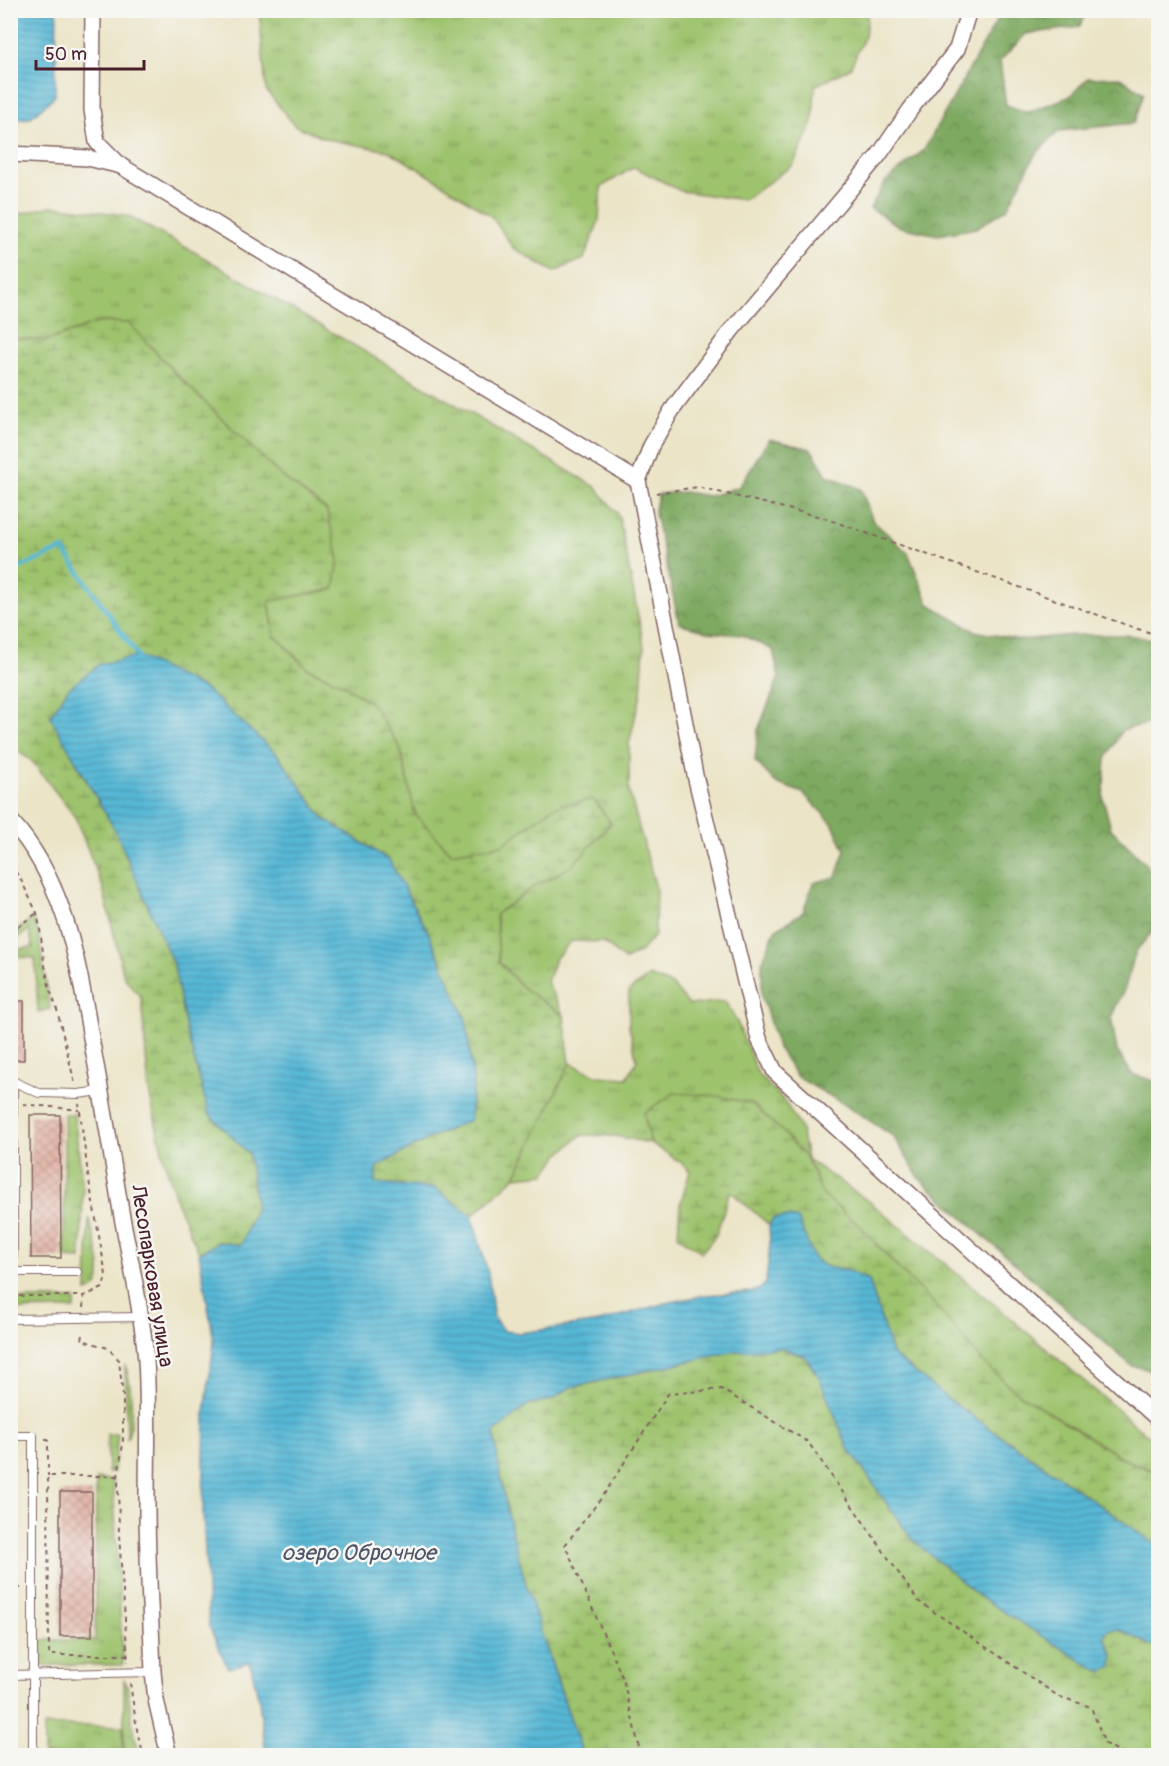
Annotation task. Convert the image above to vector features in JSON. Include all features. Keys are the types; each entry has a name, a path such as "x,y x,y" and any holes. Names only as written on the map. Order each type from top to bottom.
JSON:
{"street":[{"path":"93,10 92,110 97,142 121,166 640,488"},
{"path":"969,10 957,49 879,155 731,331 672,411 651,446 640,488 695,775 759,1039 775,1072 1158,1419"},
{"path":"10,154 88,158 121,166"},
{"name":"Лесопарковая улица","path":"10,820 24,836 44,867 58,899 70,937 101,1091 140,1317 146,1357 149,1416 147,1505 153,1672 156,1700 169,1755"}],"lane":[{"path":"77,1272 12,1272 12,1080 39,1094 78,1094 101,1091"},
{"path":"10,1319 140,1317"},
{"path":"10,1436 33,1436 33,1755"},
{"path":"11,1675 153,1672"}],"path":[{"path":"640,488 698,487 821,517 1138,630 1158,635"},
{"path":"10,932 37,912"},
{"path":"10,944 12,954 10,954"},
{"path":"13,1104 80,1110"},
{"path":"10,1296 84,1296 83,1308"},
{"path":"83,1335 82,1340 108,1348 119,1360 123,1396 123,1444 118,1476 119,1545 129,1672 138,1736 144,1755"},
{"path":"641,1755 623,1679 565,1545 603,1496 668,1394 721,1389 808,1442 918,1601 1058,1696 1090,1707 1105,1744 1129,1755"},
{"path":"118,1476 48,1476 49,1655 128,1655"},
{"path":"10,1655 12,1655 12,1755"}],"green space":[{"path":"259,10 868,11 865,36 850,68 815,86 813,122 793,165 744,200 681,191 634,167 601,187 599,220 584,259 554,272 513,248 492,217 389,151 327,139 295,126 266,90"},
{"path":"1002,11 1087,11 1079,27 1026,34 1000,61 1006,105 1028,112 1069,97 1088,78 1119,77 1144,93 1134,123 1059,131 1035,155 1007,209 976,228 938,235 900,227 870,208 886,181 924,150"},
{"path":"52,206 126,215 196,253 596,487 619,516 644,647 641,694 629,743 629,791 656,888 655,935 641,951 625,960 603,942 571,941 555,959 547,982 564,1016 524,989 499,962 496,914 533,887 572,866 611,823 554,807 502,845 451,853 415,814 400,748 343,684 307,668 274,635 269,601 334,589 327,511 280,475 176,374 129,323 100,322 46,341 11,338 10,216"},
{"path":"100,322 129,323 176,374 280,475 327,511 339,560 334,589 269,601 274,635 307,668 343,684 373,705 400,748 415,814 451,853 502,845 554,807 593,799 611,823 572,866 533,887 496,914 499,962 524,989 564,1016 570,1063 515,1177 472,1216 434,1188 375,1183 378,1166 470,1120 473,1079 466,1020 429,934 389,860 323,818 277,754 77,765 115,829 174,966 186,1029 209,1114 249,1154 256,1207 241,1245 219,1242 199,1253 177,1203 163,1156 149,1091 141,997 124,977 103,888 75,817 32,761 11,747 10,338 46,341"},
{"path":"769,439 811,449 827,475 861,489 873,521 908,553 929,604 974,631 1020,640 1073,635 1128,635 1158,640 1158,720 1122,730 1106,759 1103,798 1111,829 1147,865 1158,882 1158,925 1136,951 1125,988 1111,1017 1117,1051 1132,1074 1158,1082 1158,1371 1132,1366 920,1179 893,1136 797,1077 778,1048 762,997 762,963 775,930 803,912 813,883 836,877 845,850 832,823 803,793 776,783 755,761 758,730 779,677 773,650 742,635 707,632 679,623 654,509 659,494 684,492 709,496 739,487"},
{"path":"33,918 38,932 50,1009 38,1012 35,958 14,957 14,949 33,948 29,930 13,942 11,935"},
{"path":"649,976 672,985 689,1005 725,1001 737,1022 758,1074 785,1102 801,1129 807,1159 644,1113 651,1143 615,1136 581,1135 559,1155 545,1174 515,1177 570,1063 598,1076 627,1078 637,1061 629,1026 629,991"},
{"path":"674,1093 718,1096 752,1104 783,1132 807,1159 823,1195 863,1229 936,1306 982,1361 1016,1392 1122,1458 1158,1473 1158,1546 952,1402 892,1354 869,1280 849,1271 827,1267 814,1259 797,1219 774,1218 769,1225 730,1191 716,1235 702,1252 678,1236 680,1205 690,1171 651,1143 644,1113"},
{"path":"64,1114 74,1114 83,1189 81,1259 64,1258"},
{"path":"807,1159 870,1202 1158,1444 1158,1473 1122,1458 1016,1392 982,1361 863,1229 823,1195"},
{"path":"89,1218 100,1273 96,1287 87,1292"},
{"path":"11,1299 75,1299 75,1309 11,1310"},
{"path":"782,1348 805,1357 819,1377 848,1448 911,1537 980,1597 1113,1654 1104,1637 1107,1630 1119,1629 1158,1649 1158,1755 583,1755 526,1589 500,1485 494,1433 529,1404 552,1400 569,1388 735,1351"},
{"path":"125,1365 131,1402 131,1422 127,1439"},
{"path":"107,1434 118,1434 114,1472 108,1472"},
{"path":"96,1479 113,1480 123,1665 41,1665 40,1640 95,1640"},
{"path":"124,1680 127,1684 134,1734 140,1755 124,1755"},
{"path":"44,1726 123,1726 123,1755 44,1755"}],"water":[{"path":"10,11 57,11 55,96 30,118 11,120"},
{"name":"озеро Оброчное","path":"138,656 205,689 277,754 323,818 389,860 429,934 466,1020 473,1079 470,1120 378,1166 375,1183 434,1188 472,1216 488,1273 494,1319 504,1331 520,1333 599,1322 666,1303 706,1295 752,1292 760,1289 766,1283 770,1243 769,1225 774,1218 798,1219 814,1259 827,1267 849,1271 869,1280 892,1354 952,1402 1158,1546 1158,1649 1119,1629 1108,1630 1104,1637 1113,1654 1112,1667 1102,1672 980,1597 911,1538 848,1448 819,1377 805,1356 782,1348 735,1351 569,1388 552,1400 529,1404 494,1433 508,1516 518,1556 542,1637 583,1755 266,1755 259,1701 250,1662 228,1668 209,1626 203,1512 205,1412 214,1342 199,1253 219,1242 241,1245 256,1207 249,1154 209,1114 186,1029 174,966 115,830 50,716 68,689 100,664"}],"building":[{"path":"10,1001 24,1001 24,1060 10,1060"},
{"path":"30,1115 60,1115 61,1258 31,1258"},
{"path":"60,1492 92,1492 92,1636 60,1636"}],"waterway":[{"path":"10,572 63,549 138,656"}]}
